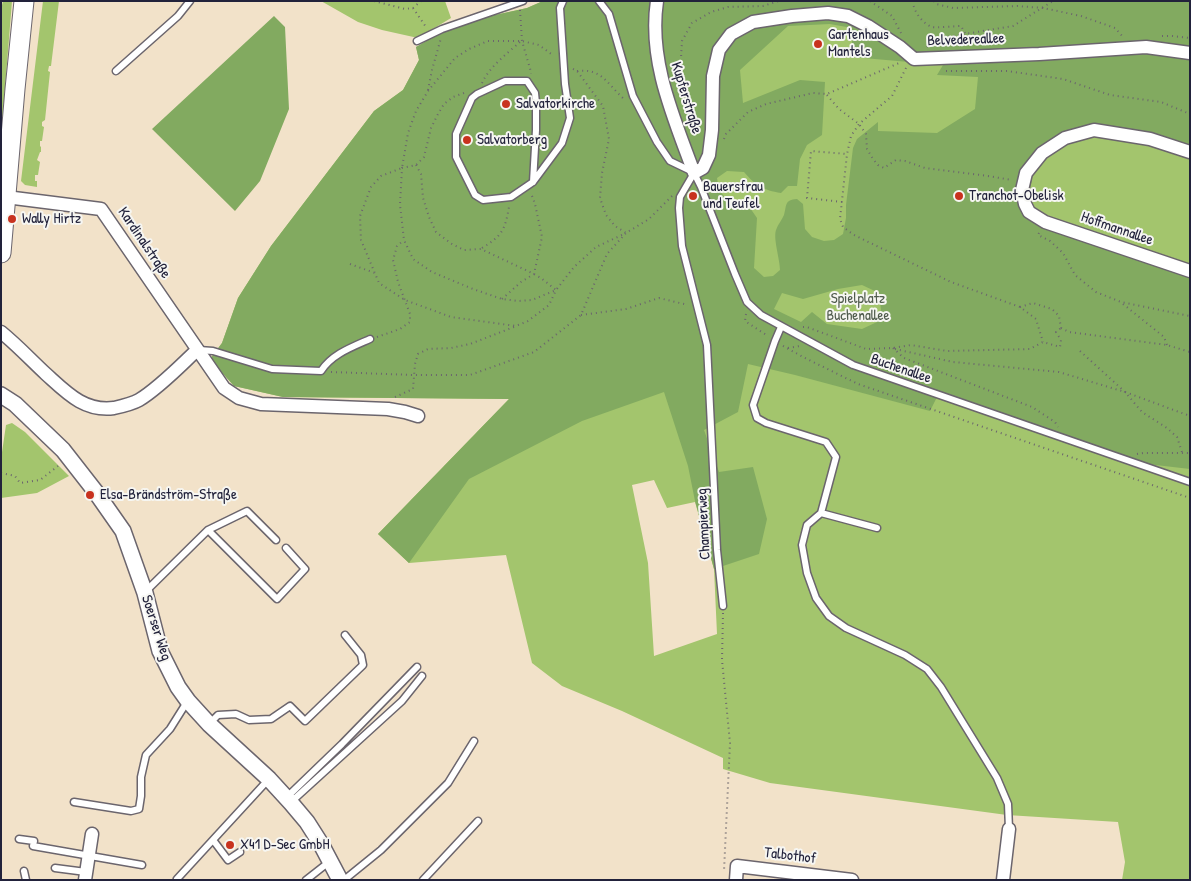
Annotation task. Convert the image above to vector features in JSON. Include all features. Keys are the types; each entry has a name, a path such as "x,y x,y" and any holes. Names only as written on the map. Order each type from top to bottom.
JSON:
{"main road":[{"path":"1,253 24,1"}],"street":[{"name":"Kupferstraße","path":"657,1 655,14 657,58 666,97 694,173"},
{"name":"Belvedereallee","path":"694,173 703,168 709,155 712,130 713,76 719,50 731,34 753,22 792,16 828,14 848,16 868,26 900,47 918,55 1039,54 1146,47 1190,53"},
{"path":"1023,186 1026,173 1042,153 1065,138 1094,130 1150,139 1190,152"},
{"name":"Hoffmannallee","path":"1023,186 1024,204 1029,212 1045,222 1190,271"},
{"name":"Kardinalstraße","path":"6,197 101,209 198,350"},
{"path":"1,332 68,394 84,405 96,408 109,409 138,401 149,394 198,350 224,388 240,398 261,404 388,409 418,416"},
{"name":"Soerser Weg","path":"1,396 15,404 63,450 96,491 123,532 145,593 160,651 178,687 209,724 269,779 307,822 342,880"},
{"path":"1003,880 1009,828"},
{"path":"86,876 92,834"},
{"name":"Talbothof","path":"736,880 737,866 852,880"}],"lane":[{"path":"116,71 178,16 190,1"},
{"path":"530,184 536,130 536,103 535,93 527,81 505,81 474,96 456,134 456,157 475,195 483,200 511,197 530,184 562,143 570,118 564,84 560,8 563,1"},
{"path":"599,1 609,14 633,96 657,142 670,161 694,173"},
{"path":"417,41 442,29 521,2"},
{"name":"Champierweg","path":"694,173 680,197 679,208 682,246 707,345 717,550 724,606"},
{"name":"Buchenallee","path":"694,173 702,187 747,302 761,315 853,365 1190,482"},
{"path":"781,327 753,406 757,418 766,424 826,442 836,457 821,513 807,525 802,545 807,573 816,598 829,616 846,628 905,655 927,670 941,687 997,778 1008,804 1009,828"},
{"path":"198,350 213,351 272,369 321,371 330,360 342,352 370,339"},
{"path":"145,593 208,530 247,511 276,540"},
{"path":"821,513 878,528"},
{"path":"208,530 277,599 305,569 286,548"},
{"path":"209,724 218,715 236,714 249,720 271,720 290,706 305,721 363,665 361,655 345,635"},
{"path":"288,800 417,667"},
{"path":"288,800 402,701 422,676"},
{"path":"74,802 131,811 139,809 146,755 170,729 188,701"},
{"path":"342,880 381,850 448,783 474,741"},
{"path":"178,880 269,779"},
{"path":"423,880 478,821"},
{"path":"19,839 34,841 33,846 142,865"},
{"path":"213,840 228,860 240,852"},
{"path":"306,880 330,861"},
{"path":"55,868 86,876"},
{"path":"24,871 26,880"}],"path":[{"path":"374,1 405,9 413,8 421,1"},
{"path":"679,93 682,41 692,23 711,12 728,7 763,6 779,1"},
{"path":"870,1 892,16 902,34 900,47"},
{"path":"913,1 913,6 921,19 932,26 961,26 966,33"},
{"path":"934,1 936,4 953,8 1017,6 1043,8 1081,16 1114,28 1123,37"},
{"path":"726,134 748,112 766,104 813,92 827,94 918,55 935,39 1013,26 1053,1"},
{"path":"1162,1 1175,1"},
{"path":"521,2 520,42 524,47 531,72"},
{"path":"413,8 430,35"},
{"path":"428,91 442,29"},
{"path":"556,290 532,300 502,299 432,272 413,259 404,240 400,205 402,168 408,133 416,111 428,91 455,58 488,41 520,42 539,45 577,71 603,106 609,139 602,173 600,198 606,215 615,226 626,233"},
{"path":"516,326 451,317 405,300 380,283 361,240 360,216 370,187 381,176 416,165 424,157 431,128 444,104 464,93 474,96 484,77 520,42"},
{"path":"577,71 587,69 600,74 624,99 633,96"},
{"path":"905,71 892,96 859,124 851,136 847,154 840,219 843,227 854,235 951,282 1020,307 1036,319 1043,342"},
{"path":"942,71 1007,71 1064,79 1110,95 1161,102 1190,114"},
{"path":"827,94 839,108 859,124 866,134 867,149 878,165 884,168 896,160 906,161 925,168 988,176 1023,186"},
{"path":"842,202 807,198 812,152 847,154"},
{"path":"416,165 421,174 423,198 436,232 464,250 481,249 534,274 556,290"},
{"path":"502,299 521,282 534,274 542,237 530,184"},
{"path":"388,409 394,398 413,389 415,364 418,354 428,349 451,348 470,344 528,321 549,305 556,290 574,267 596,247 650,220 675,193"},
{"path":"481,249 495,240 506,226 511,197"},
{"path":"321,371 414,375 470,375 534,352 581,315 607,254 626,233"},
{"path":"1038,235 1050,241 1062,252 1075,275 1096,292 1121,302 1190,316"},
{"path":"370,339 400,329 410,322 410,314 398,282 393,260 396,246 404,240"},
{"path":"350,264 375,273"},
{"path":"581,315 626,309 659,298 698,307"},
{"path":"1121,302 1164,337 1167,345"},
{"path":"1020,307 1033,303 1052,309 1059,316 1061,328"},
{"path":"745,321 803,357 858,384 1190,498"},
{"path":"781,327 807,327 866,349 911,345 947,351 1030,349 1043,342 1060,347 1061,340 1056,332 1061,328"},
{"path":"1061,328 1070,332 1167,345 1190,352"},
{"path":"892,348 953,362 1059,372 1125,392 1190,416"},
{"path":"892,348 904,358 1032,407 1055,422"},
{"path":"1080,350 1125,392 1142,412 1167,428 1177,437 1182,452"},
{"path":"1126,460 1130,456 1143,453 1190,452"},
{"path":"1,473 15,476 20,483 40,480 53,470"},
{"path":"724,606 722,660 730,743 724,873"}],"green space":[{"path":"3,1 12,1 1,138 1,9"},
{"path":"43,1 59,1 51,66 49,66 48,71 50,72 45,120 42,122 44,127 42,141 40,141 41,152 37,160 40,162 38,175 35,175 37,187 25,185 21,181"},
{"path":"321,1 445,1 451,18 418,38 382,30 358,22"},
{"name":"Spielplatz Buchenallee","path":"543,1 1190,1 1190,880 1122,880 1125,862 1118,822 1007,815 770,783 723,769 723,758 622,711 562,686 532,663 506,555 409,563 378,534 509,399 283,397 234,386 210,359 222,343 238,298 271,246 374,111 403,90 419,60 416,47 486,17 527,8","holes":["654,480 667,508 695,502 714,569 717,634 654,656 648,563 632,485"]},
{"path":"543,1 1190,1 1190,157 1148,145 1091,134 1071,141 1050,154 1033,172 1030,203 1040,215 1190,267 1190,469 1147,464 937,397 930,411 748,364 738,412 704,430 719,472 753,467 767,519 759,554 714,569 695,501 688,466 664,392 582,421 469,479 409,563 378,534 509,399 283,397 234,386 210,359 222,343 238,298 271,246 374,111 403,90 419,60 416,47 441,32 486,17 527,8","holes":["830,24 852,28 852,57 943,65 937,75 978,77 975,109 937,133 878,131 878,122 857,139 853,148 843,234 834,240 824,241 812,237 805,229 803,204 797,199 788,202 775,234 780,270 773,276 764,277 754,268 757,218 748,205 729,202 719,190 717,178 727,171 744,172 760,187 769,190 781,193 788,186 797,186 800,159 807,145 822,135 825,82 800,80 743,103 740,70 788,26","862,285 879,293 881,310 877,322 862,329 827,324 812,312 801,322 774,309 782,293 803,299 838,289"]},
{"path":"274,16 285,27 289,109 260,181 235,211 152,129"},
{"path":"12,423 25,432 69,476 37,493 1,498 1,459 6,425"}],"place":[{"name":"Gartenhaus Mantels","path":"818,44"},
{"name":"Salvatorkirche","path":"506,104"},
{"name":"Salvatorberg","path":"467,140"},
{"name":"Bauersfrau und Teufel","path":"693,196"},
{"name":"Tranchot-Obelisk","path":"959,196"},
{"name":"Wally Hirtz","path":"12,219"},
{"name":"Elsa-Brändström-Straße","path":"90,495"},
{"name":"X41 D-Sec GmbH","path":"230,845"}]}
